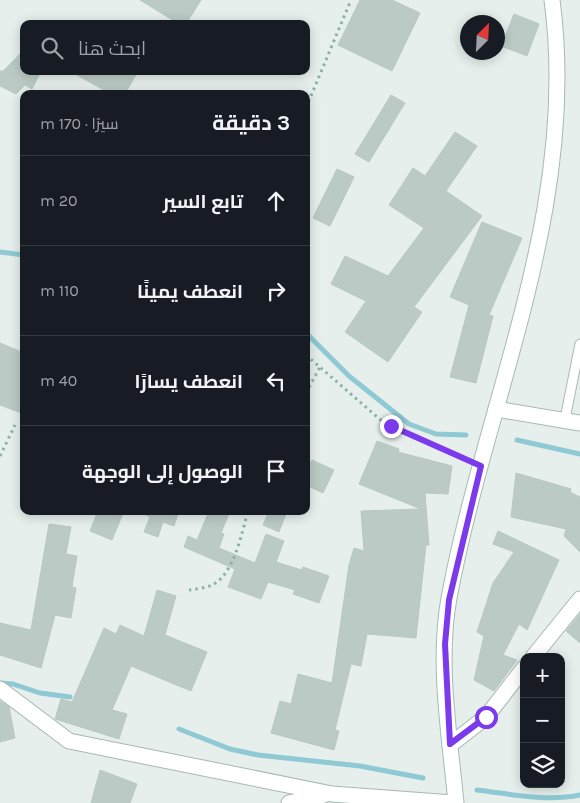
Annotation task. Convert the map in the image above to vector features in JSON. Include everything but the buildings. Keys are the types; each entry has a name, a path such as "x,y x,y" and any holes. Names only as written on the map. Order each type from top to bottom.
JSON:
{"street":[{"path":"0,689 69,741 332,794 454,803 445,644 449,600 481,466 532,277 546,217 556,153 558,90 552,0"},
{"path":"496,409 573,421"},
{"path":"536,653 580,599"},
{"path":"450,744 486,717 520,673"},
{"path":"289,803 332,794"}],"lane":[{"path":"573,421 580,344"}],"path":[{"path":"310,98 351,0"},
{"path":"310,358 391,426 481,466"},
{"path":"310,386 321,365"},
{"path":"0,456 16,425"},
{"path":"189,590 212,585 221,578 239,544 247,515"}],"waterway":[{"path":"0,252 20,254"},
{"path":"310,337 349,376 409,424 436,434 466,435"},
{"path":"517,440 580,454"},
{"path":"0,683 13,684 40,693 70,697"},
{"path":"179,729 230,749 258,755 360,766 423,778"},
{"path":"477,790 541,798 580,795"}],"route":[{"path":"391,426 481,466 449,600 445,644 450,744 486,717"}]}
